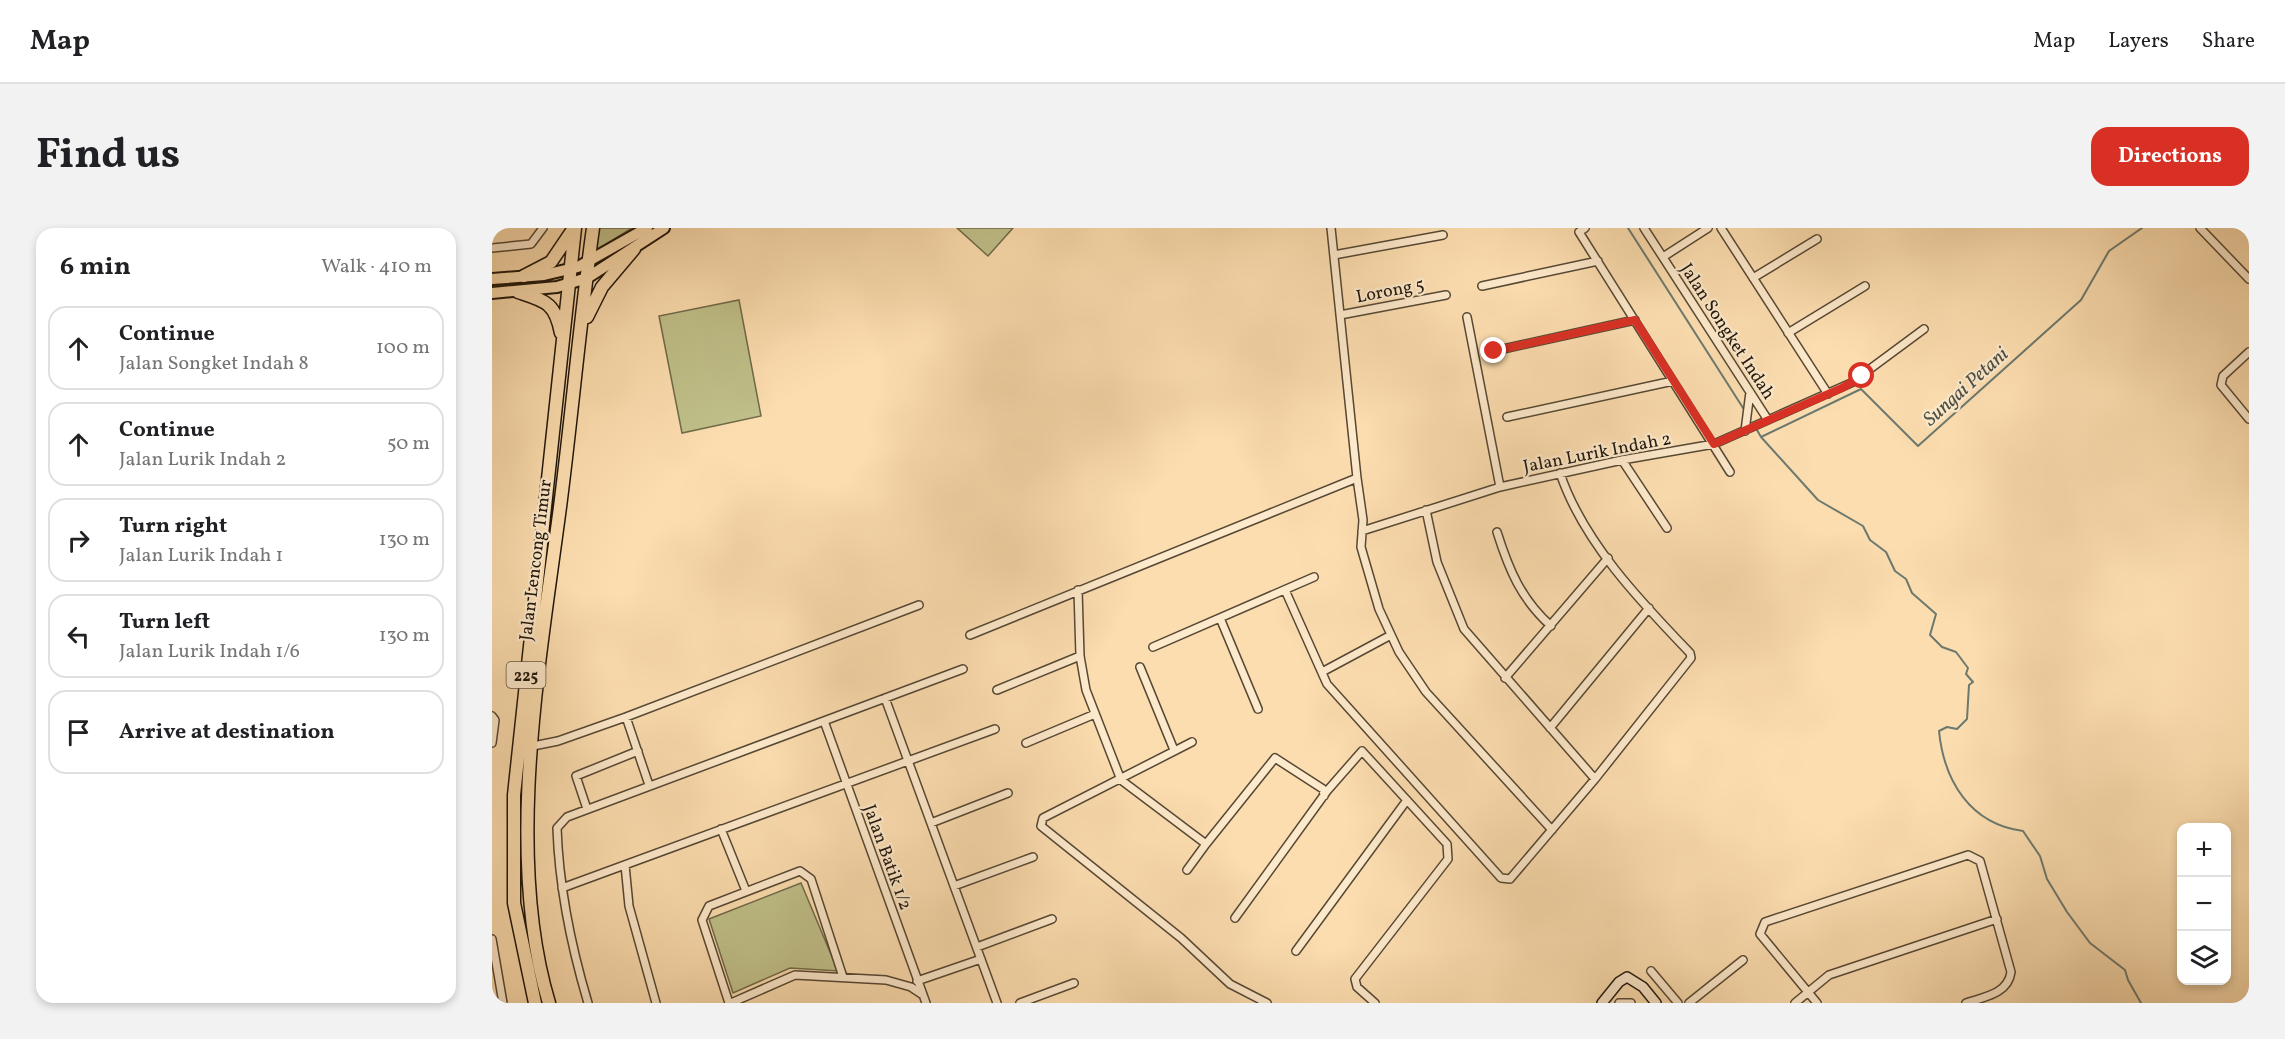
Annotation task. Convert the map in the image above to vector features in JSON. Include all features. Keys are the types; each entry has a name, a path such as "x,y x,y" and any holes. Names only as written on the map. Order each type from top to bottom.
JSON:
{"highway":[{"name":"Jalan Lencong Timur","path":"535,1003 514,903 514,795 564,346 574,228"},
{"path":"524,276 556,256 574,228"},
{"name":"Jalan Lencong Timur","path":"549,1003 534,937 527,842 539,675 593,228"},
{"path":"582,333 598,292 634,249"},
{"path":"518,292 552,307 559,319 564,346"}],"main road":[{"path":"492,279 544,275 570,269 588,263 647,228"},
{"path":"492,293 518,292 569,284 587,278 664,228"}],"street":[{"path":"492,248 531,244 543,228"},
{"path":"1331,228 1363,520 1360,542 1379,609 1391,635 1426,692 1552,830"},
{"name":"Jalan Songket Indah","path":"1644,228 1768,420"},
{"path":"1663,256 1708,228"},
{"path":"1721,228 1828,394"},
{"path":"2200,228 2249,279"},
{"path":"1582,230 1598,261 1730,472"},
{"path":"1334,255 1443,235"},
{"path":"1753,278 1817,239"},
{"path":"1482,286 1598,261"},
{"path":"1788,333 1865,286"},
{"name":"Lorong 5","path":"1340,315 1446,295"},
{"path":"1467,317 1500,487"},
{"path":"1494,351 1635,320"},
{"name":"Jalan Lurik Indah 2","path":"1362,531 1500,487 1622,460 1714,444 1828,394 1862,376 1924,329"},
{"path":"2249,352 2223,376 2221,384 2249,418"},
{"path":"1507,417 1673,381"},
{"path":"1745,431 1750,392"},
{"path":"1622,460 1667,528"},
{"path":"1285,590 1327,684 1501,878 1510,879 1595,779 1691,658 1690,653 1608,558 1572,503 1560,473"},
{"path":"970,635 1357,478"},
{"path":"1426,510 1437,562 1455,612 1464,629 1595,779"},
{"path":"1497,532 1508,567 1520,591 1551,626"},
{"path":"1505,678 1608,558"},
{"path":"1153,647 1314,577"},
{"path":"1078,590 1080,656 1086,690 1120,780 1206,844"},
{"path":"533,746 558,741 626,717 919,605"},
{"path":"1550,728 1649,608"},
{"path":"1220,618 1258,709"},
{"path":"1322,672 1391,635"},
{"path":"997,690 1080,656"},
{"path":"1140,667 1174,750"},
{"path":"588,1003 576,965 562,888 557,828 567,817 963,669"},
{"path":"885,698 997,1003"},
{"path":"1026,743 1095,714"},
{"path":"492,716 495,720 492,743"},
{"path":"626,717 649,785"},
{"name":"Jalan Batik 1/2","path":"824,721 926,1003"},
{"path":"562,888 995,729"},
{"path":"1192,742 1043,818 1041,826 1182,938 1230,984 1267,1003"},
{"path":"587,809 576,776 638,751"},
{"path":"1235,918 1323,796 1362,751 1447,844 1449,852 1448,859 1355,979 1357,987 1375,1003"},
{"path":"1187,870 1275,758 1323,789 1323,796"},
{"path":"931,823 1008,794"},
{"path":"1296,951 1407,800"},
{"path":"721,829 746,891"},
{"path":"1817,1003 1760,934 1765,922 1968,855 1980,861 2011,972 2008,983 2000,991 1966,1003"},
{"path":"954,886 1033,857"},
{"path":"625,865 629,906 656,1003"},
{"path":"843,977 811,879 800,871 709,906 702,920 730,1003 795,975 899,983 923,995"},
{"path":"976,947 1052,919"},
{"path":"1795,1003 1829,975 1997,919"},
{"path":"492,939 503,1003"},
{"path":"917,981 981,959"},
{"path":"1689,1003 1743,960"},
{"path":"1652,971 1678,1003"},
{"path":"1602,1003 1619,981 1627,977 1643,987 1656,1003"},
{"path":"1020,1003 1074,983"},
{"path":"1619,1003 1631,1003"}],"green space":[{"path":"598,228 632,228 595,251"},
{"path":"957,228 1013,228 988,256"},
{"path":"739,300 761,416 682,433 659,316"},
{"path":"801,883 838,971 790,968 733,993 709,919"}],"waterway":[{"name":"Sungai Petani","path":"1628,228 1745,411"},
{"name":"Sungai Petani","path":"1757,430 1761,437 1861,389 1918,446 2081,300 2109,251 2142,228"},
{"path":"1761,437 1818,500 1863,526 1870,540 1886,552 1895,571 1906,579 1912,593 1936,614 1930,635 1942,647 1956,652 1968,668 1966,674 1973,682 1969,685 1967,719 1957,729 1947,727 1939,731 1947,767 1954,783 1974,809 1988,819 2004,827 2023,831 2040,856 2047,879 2067,912 2090,943 2125,970 2141,1003"}],"route":[{"path":"1494,351 1635,320 1714,444 1842,388 1862,376"}]}
